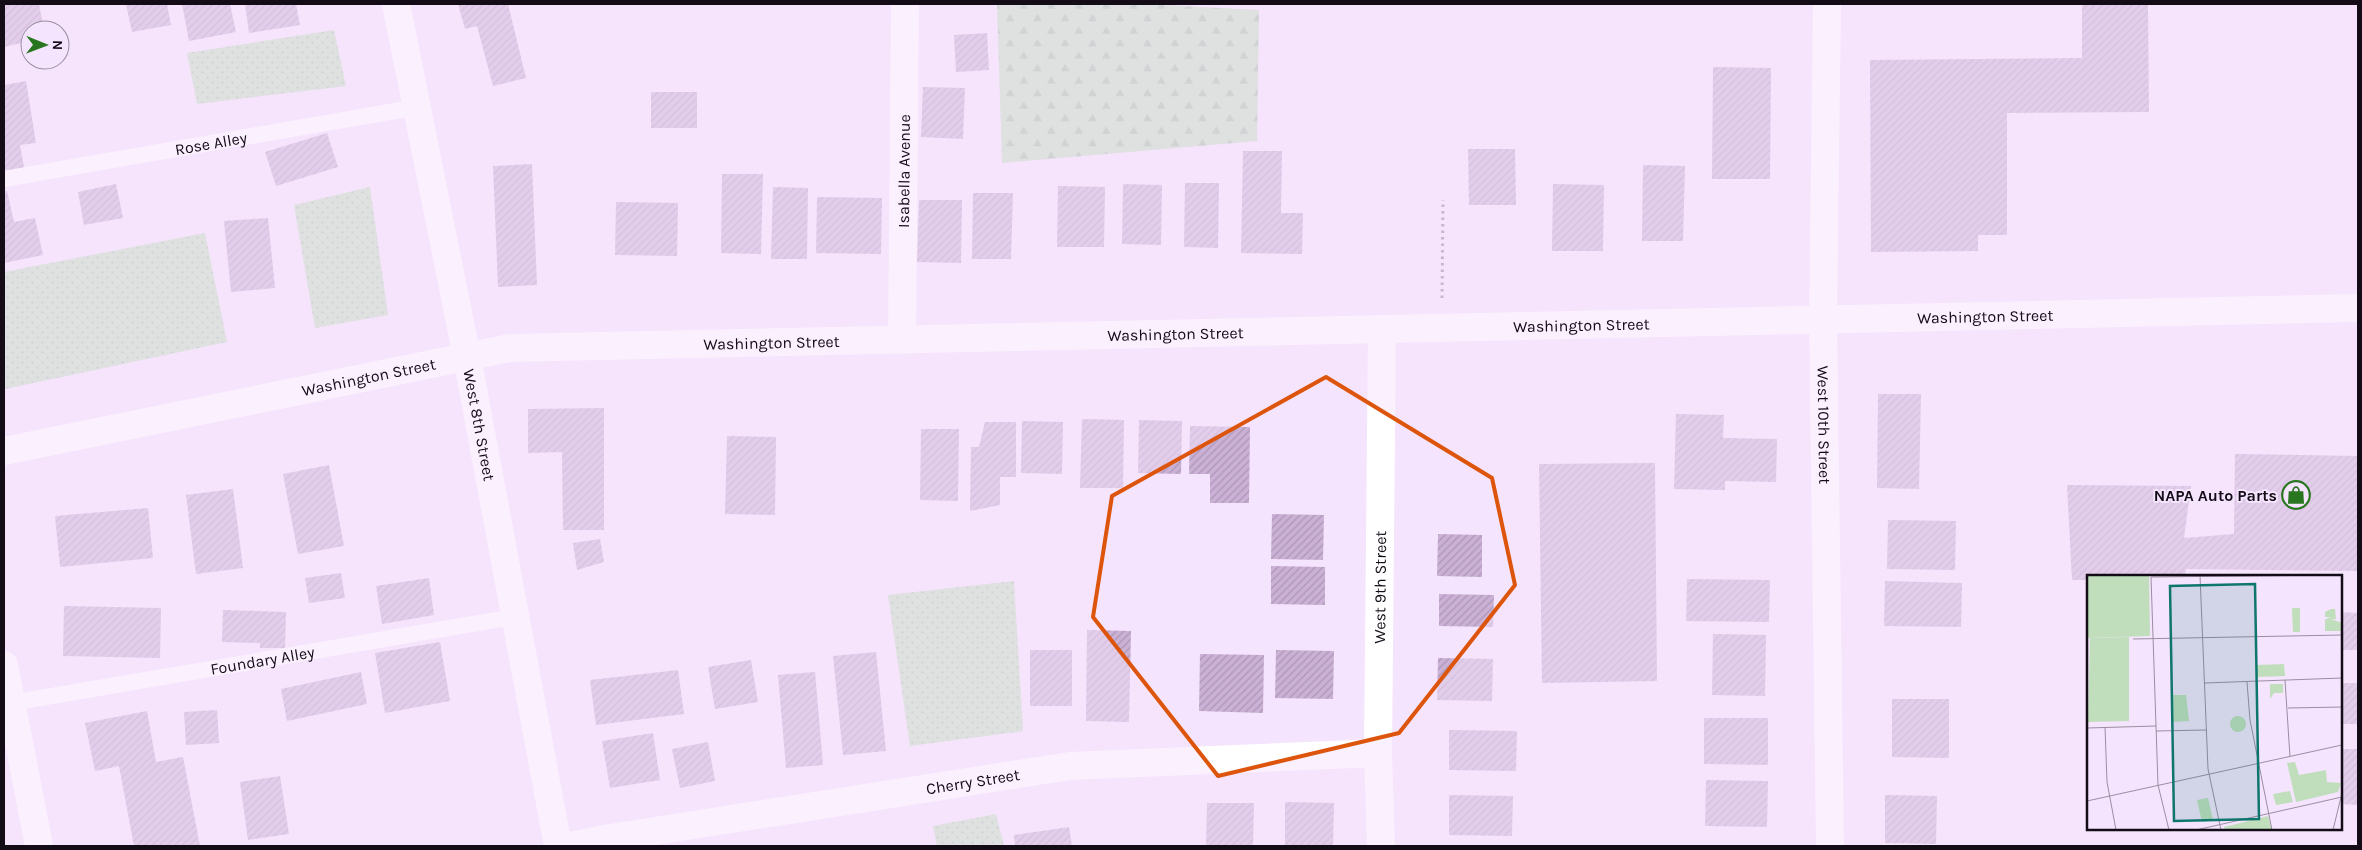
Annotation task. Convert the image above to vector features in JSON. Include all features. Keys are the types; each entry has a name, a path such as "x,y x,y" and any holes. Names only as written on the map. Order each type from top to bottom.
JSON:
{"street":[{"name":"West 8th Street","path":"396,4 467,357 558,846"},
{"name":"Isabella Avenue","path":"902,339 906,4"},
{"name":"West 10th Street","path":"1827,4 1823,319 1830,846"},
{"name":"Washington Street","path":"4,452 510,348 2358,308"},
{"name":"West 9th Street","path":"1381,846 1378,753 1382,329"},
{"path":"4,665 39,846"},
{"name":"Cherry Street","path":"570,846 610,838 1070,766 1378,753"}],"lane":[{"name":"Rose Alley","path":"4,179 418,106"},
{"name":"Foundary Alley","path":"11,703 514,617"}],"path":[{"path":"1442,328 1443,200"}],"highlighted area":[{"path":"1326,377 1492,478 1515,585 1399,733 1218,776 1093,617 1112,496"}],"green space":[{"path":"997,4 1145,4 1259,10 1257,141 1002,163"},
{"path":"334,30 346,86 197,104 187,53"},
{"path":"370,187 388,315 315,328 294,205"},
{"path":"205,233 227,342 5,389 4,272"},
{"path":"1014,581 1023,731 910,746 888,595"},
{"path":"996,814 1004,846 937,846 933,826"}],"building":[{"path":"4,4 39,4 42,20 20,20 20,43 4,47"},
{"path":"126,4 167,4 171,25 132,32"},
{"path":"182,4 230,4 236,32 189,41"},
{"path":"245,4 296,4 300,25 249,33"},
{"path":"458,4 508,4 526,78 493,86 477,26 465,29"},
{"path":"2082,4 2148,4 2149,112 2007,113 2007,235 1978,235 1978,251 1871,252 1870,60 2082,58"},
{"path":"987,33 989,70 956,72 954,35"},
{"path":"1713,67 1771,68 1770,179 1712,179"},
{"path":"26,81 36,143 20,145 25,173 4,177 4,85"},
{"path":"923,87 965,88 963,139 921,137"},
{"path":"651,92 697,92 697,128 651,128"},
{"path":"327,133 338,167 276,186 265,152"},
{"path":"1468,149 1515,149 1516,205 1469,205"},
{"path":"1243,151 1282,151 1281,213 1303,213 1302,254 1241,253"},
{"path":"532,164 537,285 498,287 493,166"},
{"path":"1643,165 1685,166 1683,241 1642,241"},
{"path":"722,174 763,174 761,254 721,253"},
{"path":"1185,183 1219,183 1218,248 1184,247"},
{"path":"116,184 123,218 84,225 78,192"},
{"path":"1123,184 1162,185 1161,245 1122,244"},
{"path":"1553,184 1604,185 1603,251 1552,251"},
{"path":"1058,186 1105,187 1104,247 1057,247"},
{"path":"773,187 808,188 807,259 771,259"},
{"path":"7,191 14,222 35,218 43,255 4,263 4,192"},
{"path":"973,193 1013,193 1011,259 972,259"},
{"path":"817,197 882,198 881,254 816,253"},
{"path":"919,200 962,200 961,263 917,262"},
{"path":"616,202 678,203 677,256 615,255"},
{"path":"268,218 275,288 231,292 224,221"},
{"path":"1878,394 1921,394 1919,489 1877,488"},
{"path":"604,408 604,530 563,530 562,452 528,453 528,409"},
{"path":"1676,414 1724,415 1723,438 1777,439 1776,482 1725,481 1725,490 1674,489"},
{"path":"1082,419 1124,420 1123,488 1080,488"},
{"path":"1139,420 1182,421 1181,474 1138,473"},
{"path":"1022,421 1063,422 1062,474 1021,473"},
{"path":"985,422 1016,422 1016,477 1000,477 1000,505 970,511 971,447 979,447"},
{"path":"1190,426 1250,427 1249,503 1210,503 1210,474 1189,474"},
{"path":"921,429 959,429 958,501 920,500"},
{"path":"727,436 776,437 775,515 725,514"},
{"path":"2235,454 2358,456 2358,571 2186,569 2185,575 2087,575 2087,580 2072,580 2067,485 2191,486 2184,538 2234,534"},
{"path":"1655,463 1657,681 1542,683 1539,464"},
{"path":"329,465 344,546 298,554 283,474"},
{"path":"233,489 243,568 196,574 186,495"},
{"path":"148,508 153,558 60,567 55,516"},
{"path":"1272,514 1324,515 1323,560 1271,559"},
{"path":"1888,520 1956,521 1955,570 1887,569"},
{"path":"1438,534 1482,535 1482,577 1437,576"},
{"path":"600,539 604,562 577,570 573,543"},
{"path":"1271,566 1325,567 1325,605 1271,604"},
{"path":"341,573 345,598 309,603 305,578"},
{"path":"429,578 434,615 382,624 376,586"},
{"path":"1687,579 1770,580 1769,622 1686,621"},
{"path":"1885,581 1962,583 1961,627 1884,626"},
{"path":"1439,594 1494,595 1493,627 1439,626"},
{"path":"64,606 161,608 160,658 63,656"},
{"path":"223,610 286,612 285,648 260,648 260,643 222,642"},
{"path":"2342,612 2358,613 2358,650 2342,650"},
{"path":"1087,630 1131,631 1129,722 1086,721"},
{"path":"1713,634 1766,635 1765,696 1712,695"},
{"path":"440,642 450,701 385,713 375,653"},
{"path":"1030,650 1072,650 1072,706 1030,706"},
{"path":"1276,650 1334,651 1333,699 1275,698"},
{"path":"876,652 886,751 843,755 833,656"},
{"path":"1200,654 1264,655 1263,713 1199,711"},
{"path":"1438,658 1493,659 1492,701 1437,700"},
{"path":"751,660 758,702 715,709 708,667"},
{"path":"678,670 684,714 596,725 590,680"},
{"path":"361,672 367,704 287,721 281,689"},
{"path":"815,672 823,765 786,768 778,675"},
{"path":"2342,683 2358,683 2358,724 2342,724"},
{"path":"1892,699 1949,699 1949,758 1892,757"},
{"path":"217,710 219,743 186,745 184,712"},
{"path":"147,711 156,762 183,757 200,846 134,846 119,766 95,771 85,723"},
{"path":"1704,718 1768,718 1768,765 1704,764"},
{"path":"1449,730 1517,731 1516,771 1449,770"},
{"path":"653,733 660,780 610,788 602,741"},
{"path":"708,742 715,781 680,788 672,749"},
{"path":"2342,749 2358,749 2358,805 2342,804"},
{"path":"280,776 289,834 248,840 240,782"},
{"path":"1706,780 1768,781 1767,827 1705,826"},
{"path":"1449,795 1513,796 1512,836 1449,835"},
{"path":"1885,795 1937,796 1936,844 1885,843"},
{"path":"1285,802 1334,803 1333,846 1285,846"},
{"path":"1207,803 1254,803 1253,846 1206,846"},
{"path":"1069,827 1072,846 1015,846 1014,835"}],"place":[{"name":"NAPA Auto Parts","path":"2296,495"}]}
